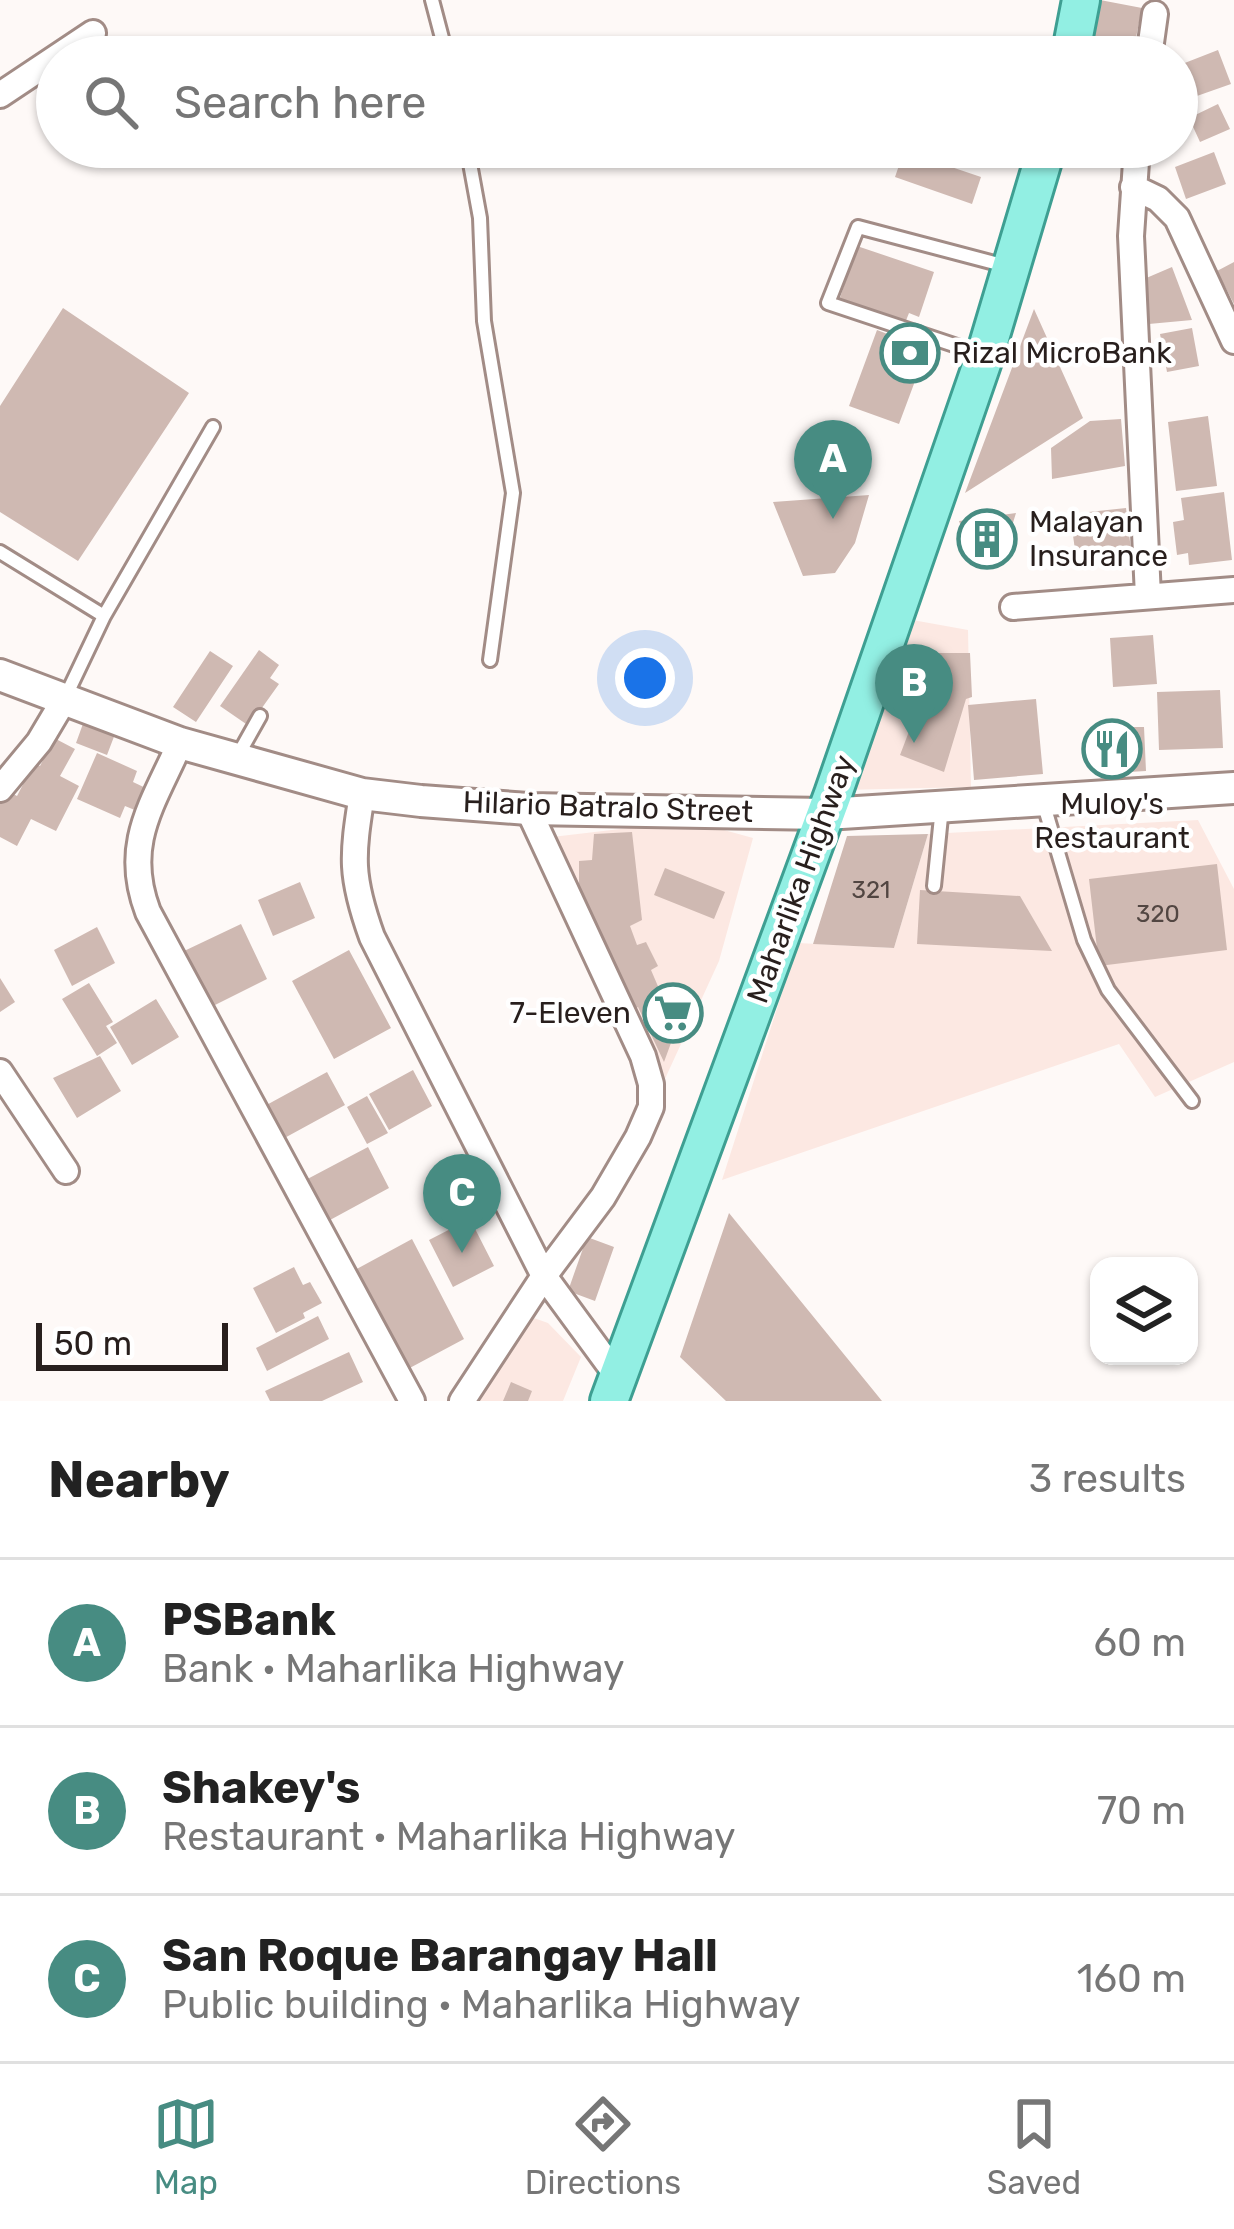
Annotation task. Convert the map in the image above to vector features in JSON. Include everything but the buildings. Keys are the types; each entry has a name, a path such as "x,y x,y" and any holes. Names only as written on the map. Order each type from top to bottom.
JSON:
{"main road":[{"path":"1074,36 1081,0"},
{"name":"Maharlika Highway","path":"614,1389 826,814 985,356 1041,168"}],"street":[{"path":"1152,36 1155,14"},
{"path":"88,36 93,33"},
{"path":"0,94 36,70"},
{"path":"1135,168 1138,417 1148,596"},
{"path":"1133,187 1158,199 1177,218 1234,341"},
{"path":"1012,607 1234,590"},
{"name":"Hilario Batralo Street","path":"0,675 180,743 362,794 527,808 826,814 1234,788"},
{"path":"0,789 39,742 64,700"},
{"path":"180,743 143,827 136,852 136,882 412,1401"},
{"path":"362,794 354,888 372,938 544,1276 614,1389"},
{"path":"462,1401 544,1276 603,1197 651,1107 643,1056 527,808"},
{"path":"0,1072 66,1171"}],"lane":[{"path":"432,0 441,36"},
{"path":"471,168 480,218 484,321 513,494 490,660"},
{"path":"985,356 828,304 858,226 1013,268"},
{"path":"64,700 104,616 213,427"},
{"path":"0,552 104,616"},
{"path":"237,758 260,716"},
{"path":"1042,801 1084,940 1108,989 1192,1101"},
{"path":"934,886 942,806"}],"shaded area":[{"path":"907,619 968,630 971,787 842,790"},
{"path":"1198,820 1234,889 1234,1062 1155,1097 1119,1044 722,1180 798,943 894,948 928,834"},
{"path":"646,826 713,827 753,838 719,961 664,1081 552,837"},
{"path":"531,1317 548,1323 581,1357 563,1401 470,1401"}],"place":[{"name":"Rizal MicroBank","path":"910,353"},
{"name":"PSBank","path":"833,519"},
{"name":"Malayan Insurance","path":"987,539"},
{"name":"Shakey's","path":"914,743"},
{"name":"Muloy's Restaurant","path":"1112,749"},
{"name":"7-Eleven","path":"673,1013"},
{"name":"San Roque Barangay Hall","path":"462,1253"}]}
